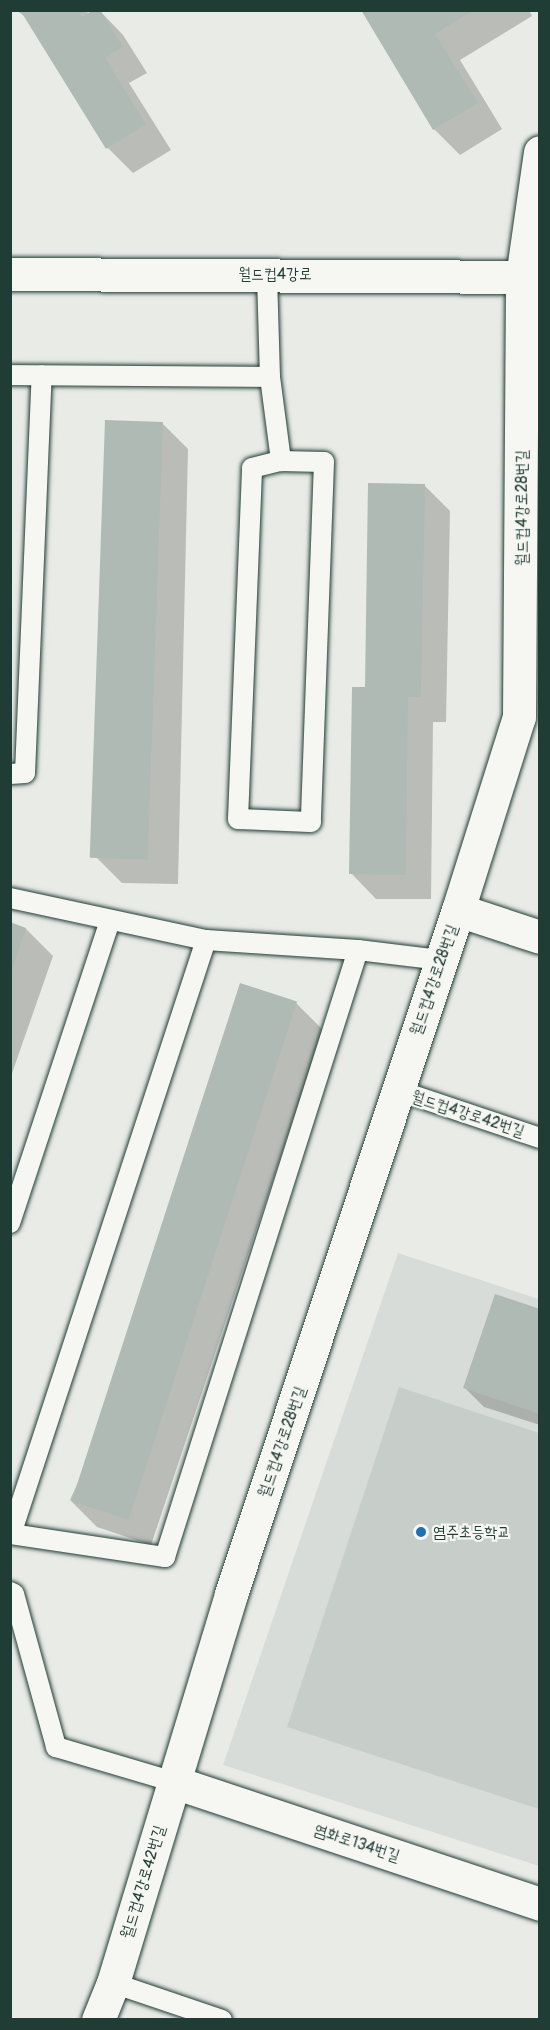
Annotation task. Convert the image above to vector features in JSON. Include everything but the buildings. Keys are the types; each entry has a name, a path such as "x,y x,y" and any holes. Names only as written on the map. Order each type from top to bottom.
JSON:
{"street":[{"name":"월드컵4강로28번길","path":"174,1782 231,1594 397,1090 458,910 529,717 531,277 540,152"},
{"name":"월드컵4강로","path":"10,274 531,277"},
{"path":"458,910 540,937"},
{"name":"염화로134번길","path":"174,1782 540,1904"},
{"name":"월드컵4강로42번길","path":"98,2019 113,1983 174,1782"}],"lane":[{"path":"267,274 270,377 281,461"},
{"path":"10,375 270,377"},
{"path":"10,774 25,773 42,375"},
{"path":"281,461 324,462 311,822 238,819 252,468 281,461"},
{"path":"10,898 206,940 358,951 441,960"},
{"path":"10,1223 110,920"},
{"path":"206,940 10,1534 165,1557 358,951"},
{"name":"월드컵4강로42번길","path":"397,1090 540,1138"},
{"path":"10,1592 14,1594 56,1747 174,1782"},
{"path":"113,1983 222,2019"}],"shaded area":[{"name":"염주초등학교","path":"398,1253 539,1299 539,1866 223,1765"},
{"path":"399,1387 539,1433 539,1809 287,1727"}],"place":[{"name":"염주초등학교","path":"421,1532"}]}
